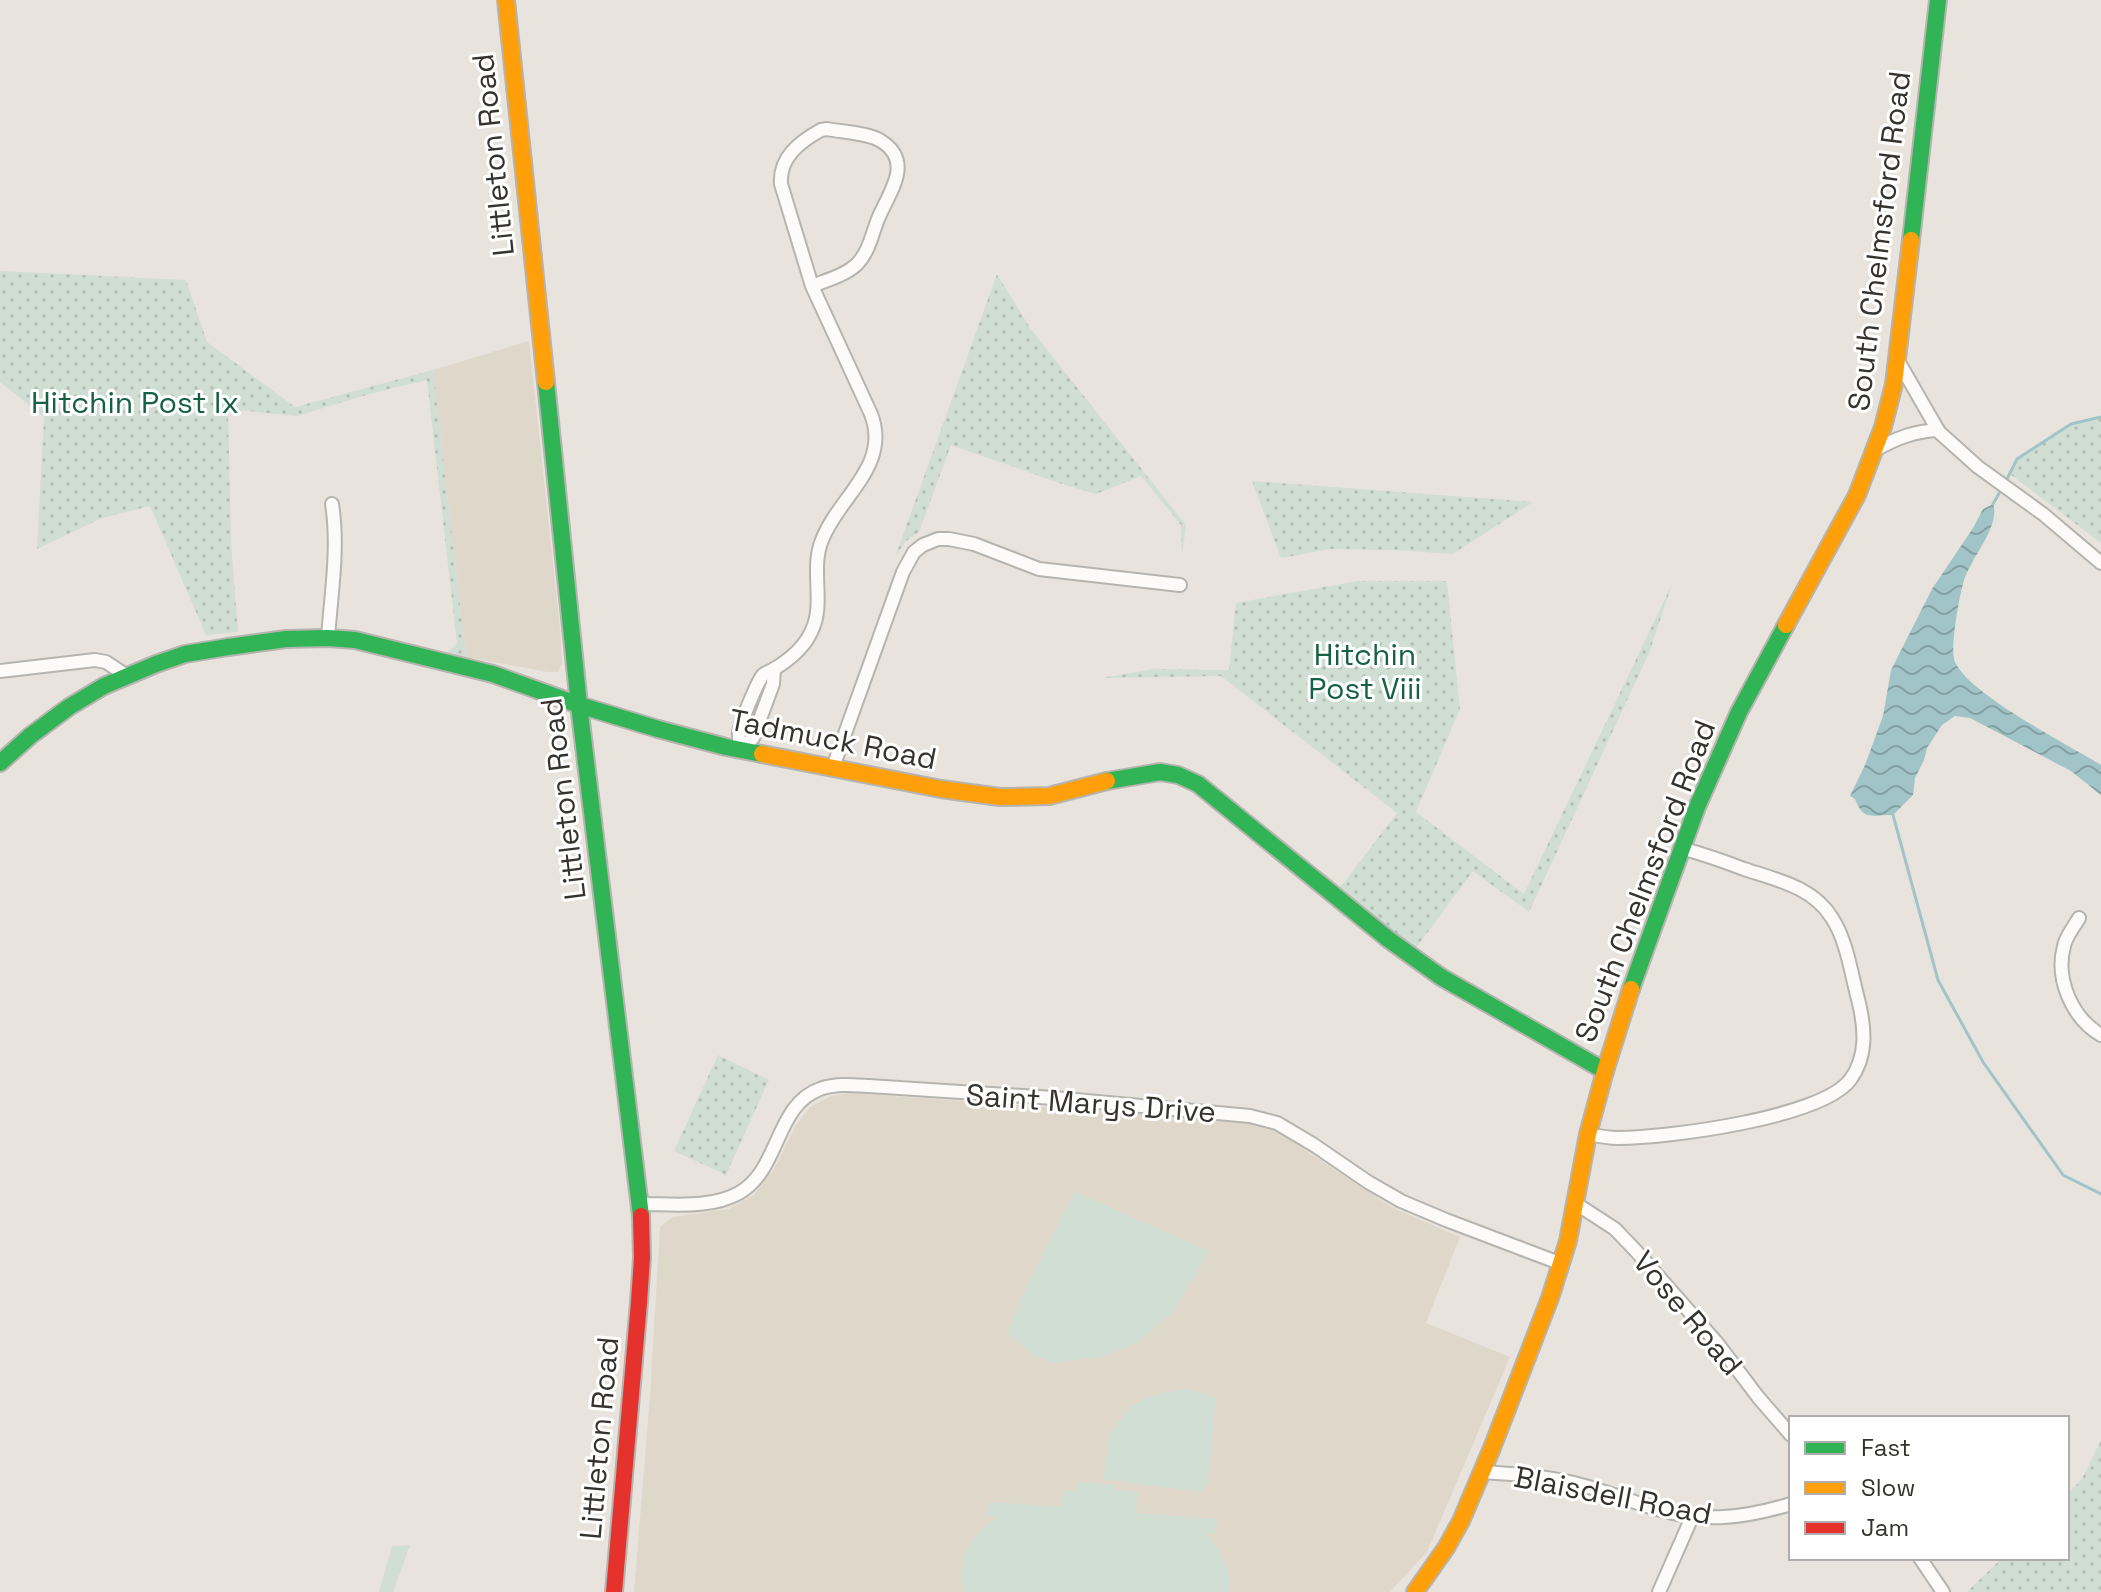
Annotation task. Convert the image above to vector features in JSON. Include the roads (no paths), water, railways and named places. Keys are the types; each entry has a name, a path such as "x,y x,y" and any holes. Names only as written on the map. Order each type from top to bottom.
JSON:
{"main road":[{"name":"Littleton Road","path":"506,0 579,705 641,1204 641,1277 614,1592"},
{"name":"South Chelmsford Road","path":"1415,1592 1461,1521 1550,1298 1562,1264 1588,1134 1605,1071 1681,848 1722,747 1844,520 1877,449 1889,409 1897,359 1938,0"},
{"name":"Tadmuck Road","path":"0,763 69,707 127,676 185,654 286,639 328,638 355,640 470,668 674,734 941,789 1000,797 1049,796 1110,780 1160,772 1178,775 1198,784 1388,939 1441,977 1605,1071"}],"street":[{"path":"741,750 739,733 763,675 798,651 811,633 816,620 816,563 822,540 865,472 876,443 876,428 871,414 812,286 781,184 781,167 785,159 815,133 827,129 875,138 887,146 895,158 898,171 895,185 858,263 848,271 812,286"},
{"path":"1897,359 1938,430 1978,467 2043,514 2101,563"},
{"path":"1877,449 1909,434 1938,430"},
{"path":"328,638 335,549 332,504"},
{"path":"833,767 903,572 914,552 923,545 938,539 949,539 974,544 1039,569 1180,585"},
{"path":"0,671 95,660 106,662 127,676"},
{"path":"1588,1134 1614,1138 1643,1137 1766,1117 1815,1104 1834,1095 1849,1081 1859,1064 1864,1047 1861,1011 1841,938 1825,908 1798,888 1681,848"},
{"path":"2079,918 2063,947 2063,979 2074,1009 2085,1023 2101,1035"},
{"name":"Saint Marys Drive","path":"641,1204 696,1205 738,1193 760,1177 799,1102 819,1089 840,1085 869,1086 1054,1098 1250,1116 1277,1123 1401,1201 1562,1264"},
{"name":"Vose Road","path":"1575,1203 1615,1229 1636,1251 1718,1344 1789,1433"},
{"name":"Blaisdell Road","path":"1482,1472 1530,1474 1566,1481 1657,1509 1708,1519 1755,1515 1789,1505"},
{"path":"1659,1592 1692,1517"},
{"path":"1921,1560 1943,1592"}],"water":[{"path":"1993,504 1992,525 1963,584 1954,633 1955,662 1979,689 2101,765 2101,795 2071,771 1970,718 1955,716 1942,725 1927,748 1915,778 1913,795 1893,815 1865,814 1850,796 1883,716 1891,670 1932,589 1983,509"}],"waterway":[{"path":"2005,483 2017,459 2071,424 2101,417"},
{"path":"1993,504 2001,490"},
{"path":"1893,815 1938,980 1983,1062 2063,1175 2101,1194"}],"park label":[{"name":"Hitchin Post Ix","path":"135,402"},
{"name":"Hitchin Post Viii","path":"1365,671"}]}
